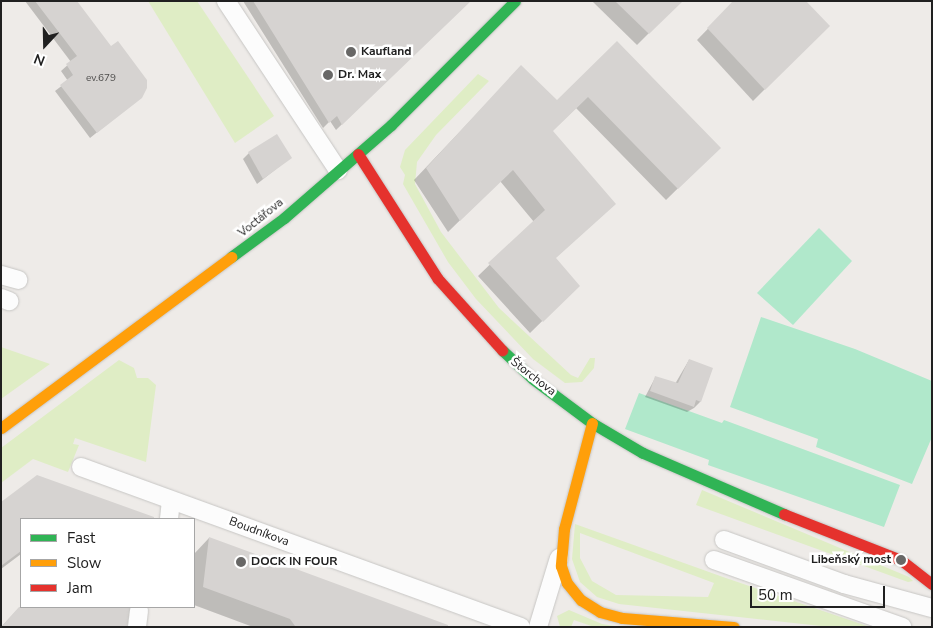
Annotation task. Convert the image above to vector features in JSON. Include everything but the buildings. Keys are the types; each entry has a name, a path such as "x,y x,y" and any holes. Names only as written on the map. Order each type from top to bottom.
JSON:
{"main road":[{"name":"Voctářova","path":"1,428 238,253 358,154 515,1"},
{"name":"Štorchova","path":"358,154 421,254 458,305 510,360 592,423 642,452 692,476 901,560 932,584"},
{"path":"592,423 565,522 561,566 567,583 581,600 600,612 622,618 734,627"}],"street":[{"path":"226,1 338,170"},
{"name":"Boudníkova","path":"81,468 521,627"},
{"path":"169,518 172,500"},
{"path":"724,540 844,584 932,608"},
{"path":"538,627 561,551"},
{"path":"714,560 902,627"}],"green space":[{"path":"148,1 197,1 274,116 235,143"},
{"path":"478,74 489,81 436,135 417,162 415,184 441,232 499,308 571,375 578,378 590,358 595,358 594,368 582,382 565,383 533,359 476,299 448,262 403,184 405,175 400,167 405,150"},
{"path":"819,228 852,261 793,325 757,293"},
{"path":"761,317 855,349 932,381 932,437 912,484 816,447 818,439 730,407"},
{"path":"1,347 50,364 1,399"},
{"path":"119,360 134,368 137,378 148,378 156,385 146,462 75,438 73,444 79,445 68,472 33,459 1,483 1,448"},
{"path":"639,393 722,423 724,420 900,485 884,527 708,465 709,460 625,429"},
{"path":"702,490 909,577 913,581 908,582 696,505"},
{"path":"575,524 870,627 830,627 619,604 597,597 580,582 572,559","holes":["580,533 714,583 708,597 616,595 592,581 580,558"]},
{"path":"569,610 602,624 621,627 594,627 574,620 571,627 560,627 557,616"}],"traffic: fast":[{"path":"231,257 284,218 391,125 515,1"},
{"path":"502,350 533,379 592,423 643,453 784,514"}],"traffic: slow":[{"path":"1,428 231,257"},
{"path":"592,423 564,529 561,566 567,583 581,600 600,612 622,618 734,627"}],"traffic: jam":[{"path":"358,154 438,279 502,350"},
{"path":"784,514 901,560 932,584"}],"place":[{"name":"Kaufland","path":"351,52"},
{"name":"Dr. Max","path":"328,75"},
{"name":"Libeňský most","path":"901,560"},
{"name":"DOCK IN FOUR","path":"241,562"}]}
